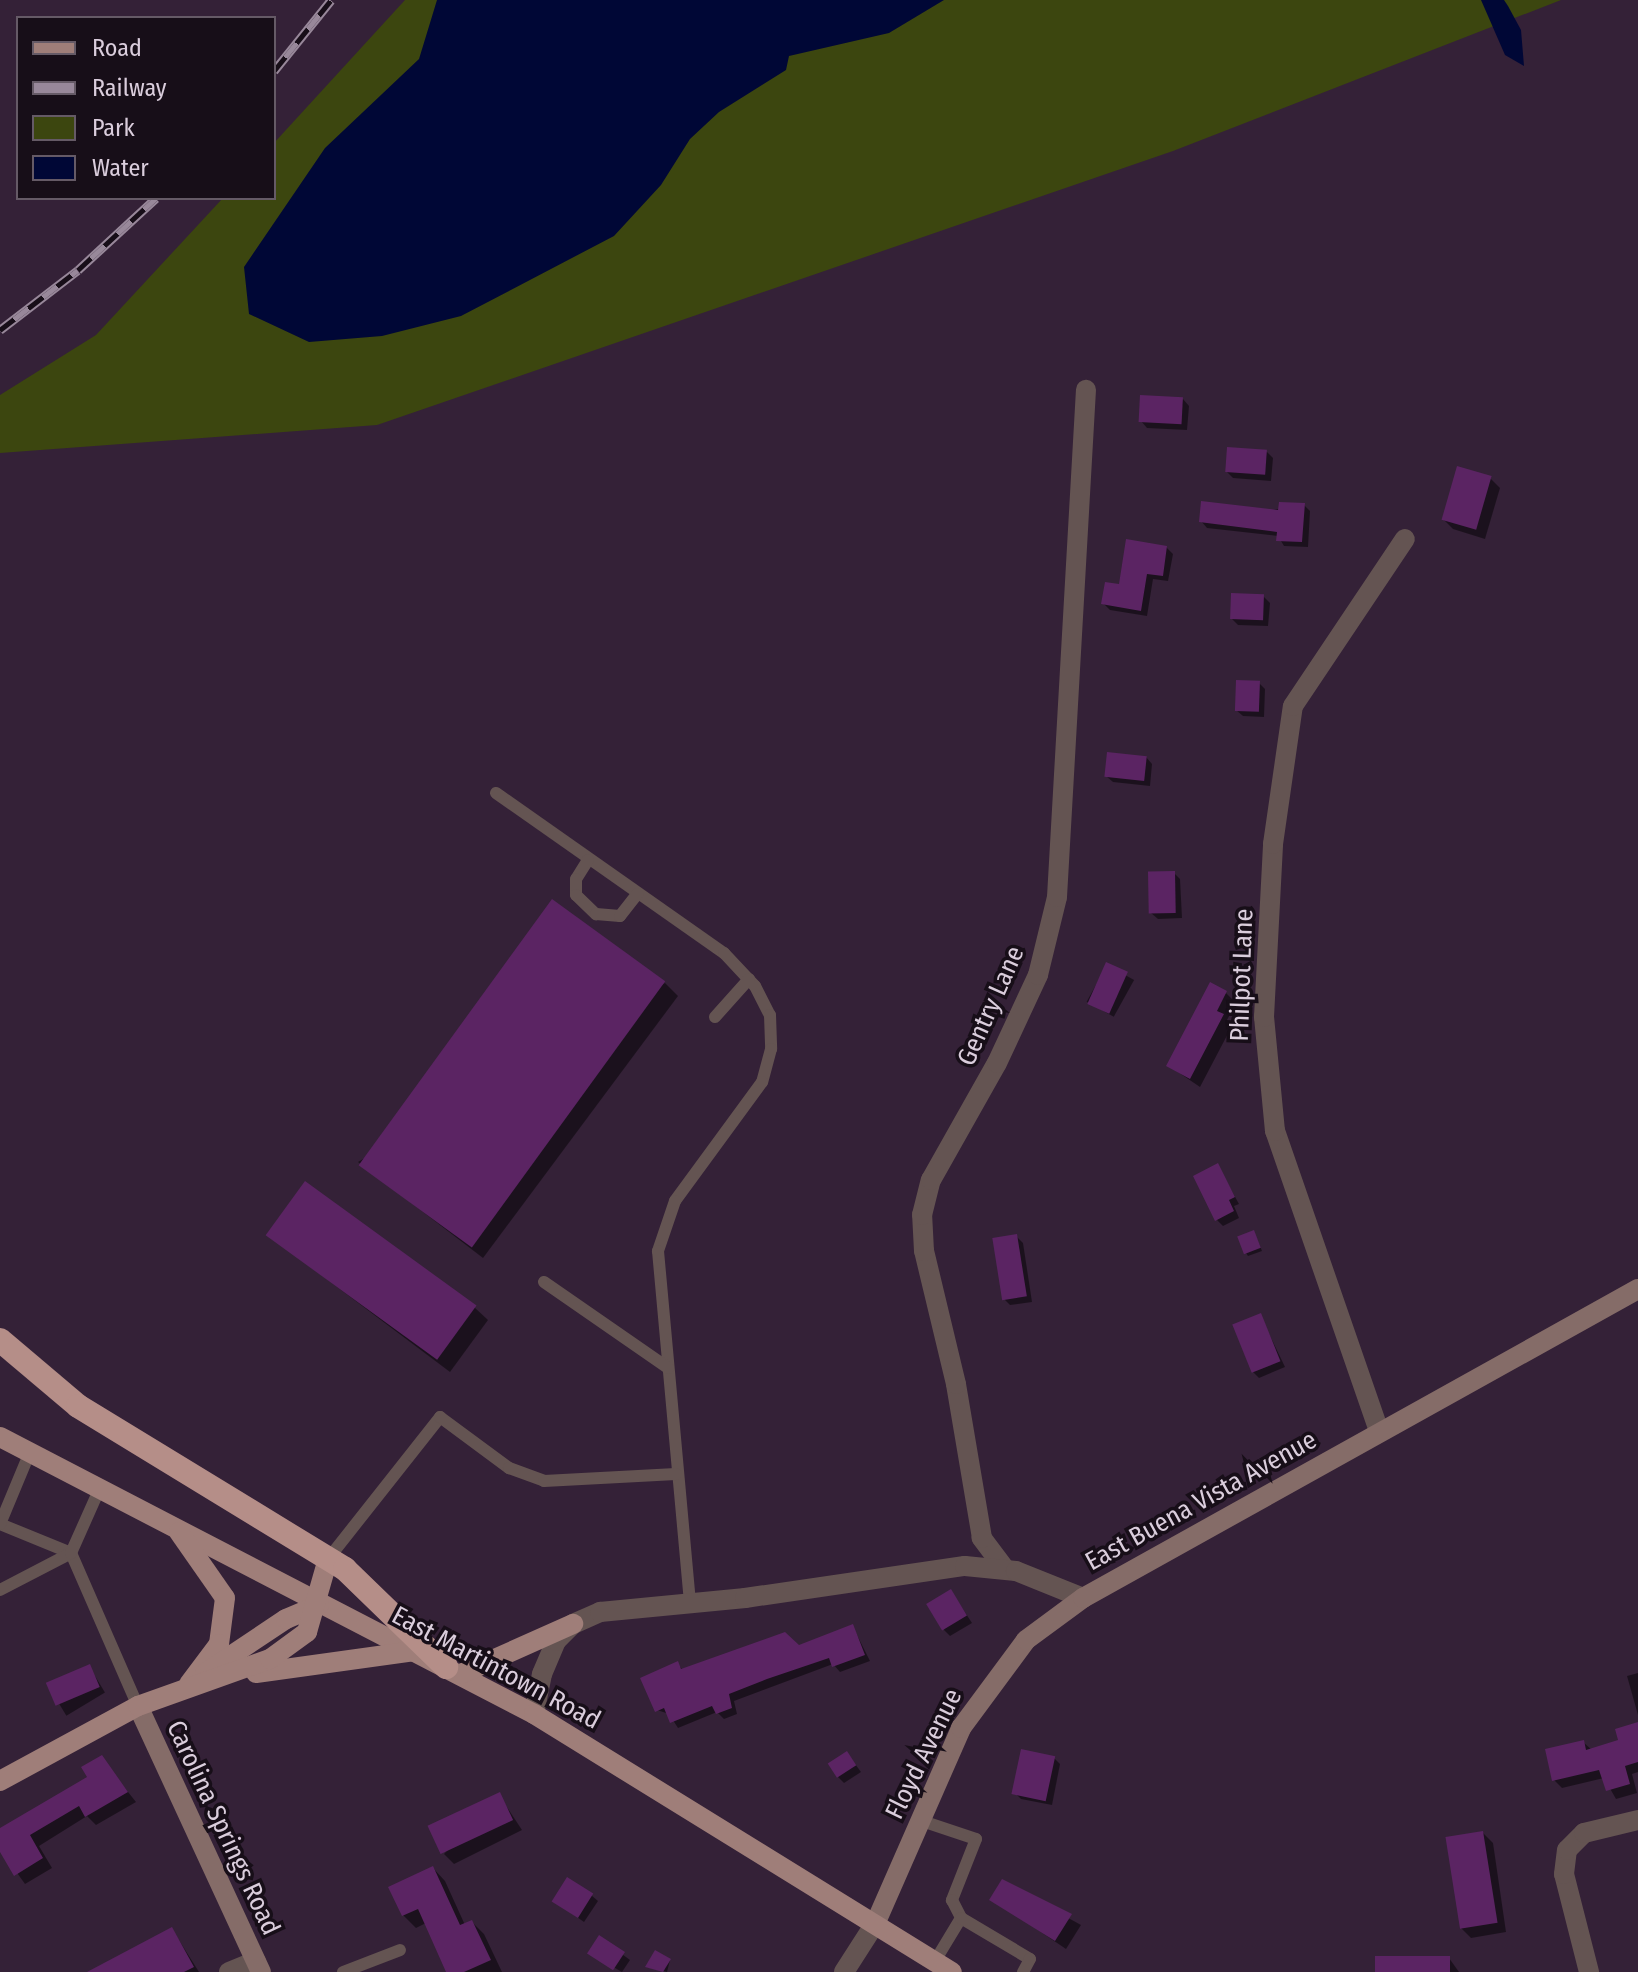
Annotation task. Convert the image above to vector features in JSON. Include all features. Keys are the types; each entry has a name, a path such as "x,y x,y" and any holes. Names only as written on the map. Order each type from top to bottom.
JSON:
{"highway":[{"path":"0,1340 78,1406 345,1569 454,1670"}],"main road":[{"name":"East Buena Vista Avenue","path":"1083,1598 1638,1289"},
{"name":"East Martintown Road","path":"0,1437 534,1714 943,1966"},
{"path":"175,1526 225,1598 219,1644 189,1684"},
{"path":"0,1781 138,1706 189,1684 270,1659 307,1632 319,1605 328,1559"},
{"name":"Floyd Avenue","path":"876,1922 919,1820 978,1698 1026,1640 1083,1598"},
{"path":"454,1670 573,1624"},
{"path":"189,1684 414,1651"},
{"name":"Carolina Springs Road","path":"138,1706 258,1966"}],"street":[{"name":"Gentry Lane","path":"1005,1569 982,1538 956,1384 924,1251 922,1215 931,1180 997,1063 1038,975 1057,897 1086,390"},
{"name":"Philpot Lane","path":"1379,1431 1275,1131 1264,1017 1273,844 1293,706 1405,539"},
{"name":"East Buena Vista Avenue","path":"573,1624 600,1612 938,1568 1005,1569 1042,1578 1083,1598"},
{"path":"534,1714 556,1641 573,1624"},
{"path":"1589,1972 1564,1874 1567,1850 1584,1833 1638,1820"},
{"path":"844,1972 876,1922"},
{"path":"229,1972 258,1966"}],"lane":[{"path":"496,793 724,953 749,979 770,1015 768,1066 723,1141 675,1201 661,1233 658,1268 690,1601"},
{"path":"588,860 576,879 576,895 596,914 620,916 637,894"},
{"path":"715,1017 749,979"},
{"path":"544,1282 668,1368"},
{"path":"328,1559 440,1417 509,1468 544,1481 676,1474"},
{"path":"30,1452 0,1524 71,1553 138,1706"},
{"path":"0,1590 71,1553 100,1488"},
{"path":"919,1820 976,1839 952,1900 961,1918 1030,1959 1023,1972"},
{"path":"943,1966 961,1918"},
{"path":"343,1972 400,1950"}],"green space":[{"path":"405,0 1561,0 1173,151 377,425 0,453 0,395 96,335 221,200 276,200 276,141"}],"water":[{"path":"437,0 944,0 889,33 789,56 786,70 719,112 690,139 661,185 614,236 461,316 382,336 309,342 249,314 244,267 325,148 419,59"},
{"path":"1481,0 1504,0 1508,6 1521,30 1524,66 1505,55"}],"building":[{"path":"1140,395 1183,397 1182,424 1139,422"},
{"path":"1227,447 1267,450 1265,475 1225,472"},
{"path":"1457,466 1492,476 1476,530 1442,520"},
{"path":"1201,501 1278,510 1279,502 1305,503 1302,542 1276,541 1277,532 1199,522"},
{"path":"1126,539 1167,546 1163,576 1147,574 1141,611 1101,604 1105,582 1119,584"},
{"path":"1231,593 1264,594 1263,620 1230,619"},
{"path":"1236,680 1260,681 1259,712 1235,711"},
{"path":"1107,752 1147,756 1144,781 1104,777"},
{"path":"1148,871 1175,871 1176,913 1149,913"},
{"path":"552,899 665,981 472,1247 359,1165"},
{"path":"1106,962 1128,972 1109,1014 1087,1004"},
{"path":"1210,982 1227,991 1217,1011 1224,1014 1190,1079 1166,1066"},
{"path":"1218,1163 1235,1197 1229,1200 1234,1211 1215,1221 1193,1176"},
{"path":"305,1181 477,1306 437,1360 266,1235"},
{"path":"1254,1230 1261,1248 1244,1254 1237,1236"},
{"path":"1017,1234 1027,1296 1002,1300 992,1238"},
{"path":"1261,1313 1280,1361 1252,1373 1232,1325"},
{"path":"951,1589 967,1616 942,1631 926,1604"},
{"path":"853,1624 865,1655 832,1667 829,1658 729,1694 732,1708 716,1714 712,1706 670,1723 664,1708 655,1712 640,1678 678,1661 681,1669 785,1632 799,1645"},
{"path":"90,1664 100,1687 56,1706 46,1683"},
{"path":"1638,1722 1638,1762 1625,1766 1630,1784 1606,1791 1599,1770 1552,1781 1545,1749 1584,1740 1586,1750 1618,1740 1615,1729"},
{"path":"1021,1749 1055,1756 1046,1801 1011,1794"},
{"path":"847,1751 856,1765 837,1778 828,1764"},
{"path":"102,1755 128,1792 85,1817 79,1806 30,1835 43,1858 14,1876 0,1852 0,1828 87,1777 81,1767"},
{"path":"500,1792 513,1820 441,1854 427,1826"},
{"path":"1483,1831 1498,1923 1460,1929 1445,1837"},
{"path":"433,1866 460,1925 472,1920 491,1960 464,1972 446,1972 418,1909 402,1916 388,1887"},
{"path":"567,1877 593,1893 578,1918 552,1902"},
{"path":"1002,1879 1072,1914 1055,1941 989,1900"},
{"path":"172,1927 194,1967 184,1972 87,1972"},
{"path":"599,1935 625,1952 613,1970 587,1953"},
{"path":"655,1950 671,1959 663,1972 645,1967"},
{"path":"1375,1956 1450,1956 1450,1972 1375,1972"}],"railway":[{"path":"276,69 331,0"},
{"path":"0,330 78,270 154,200"}]}
